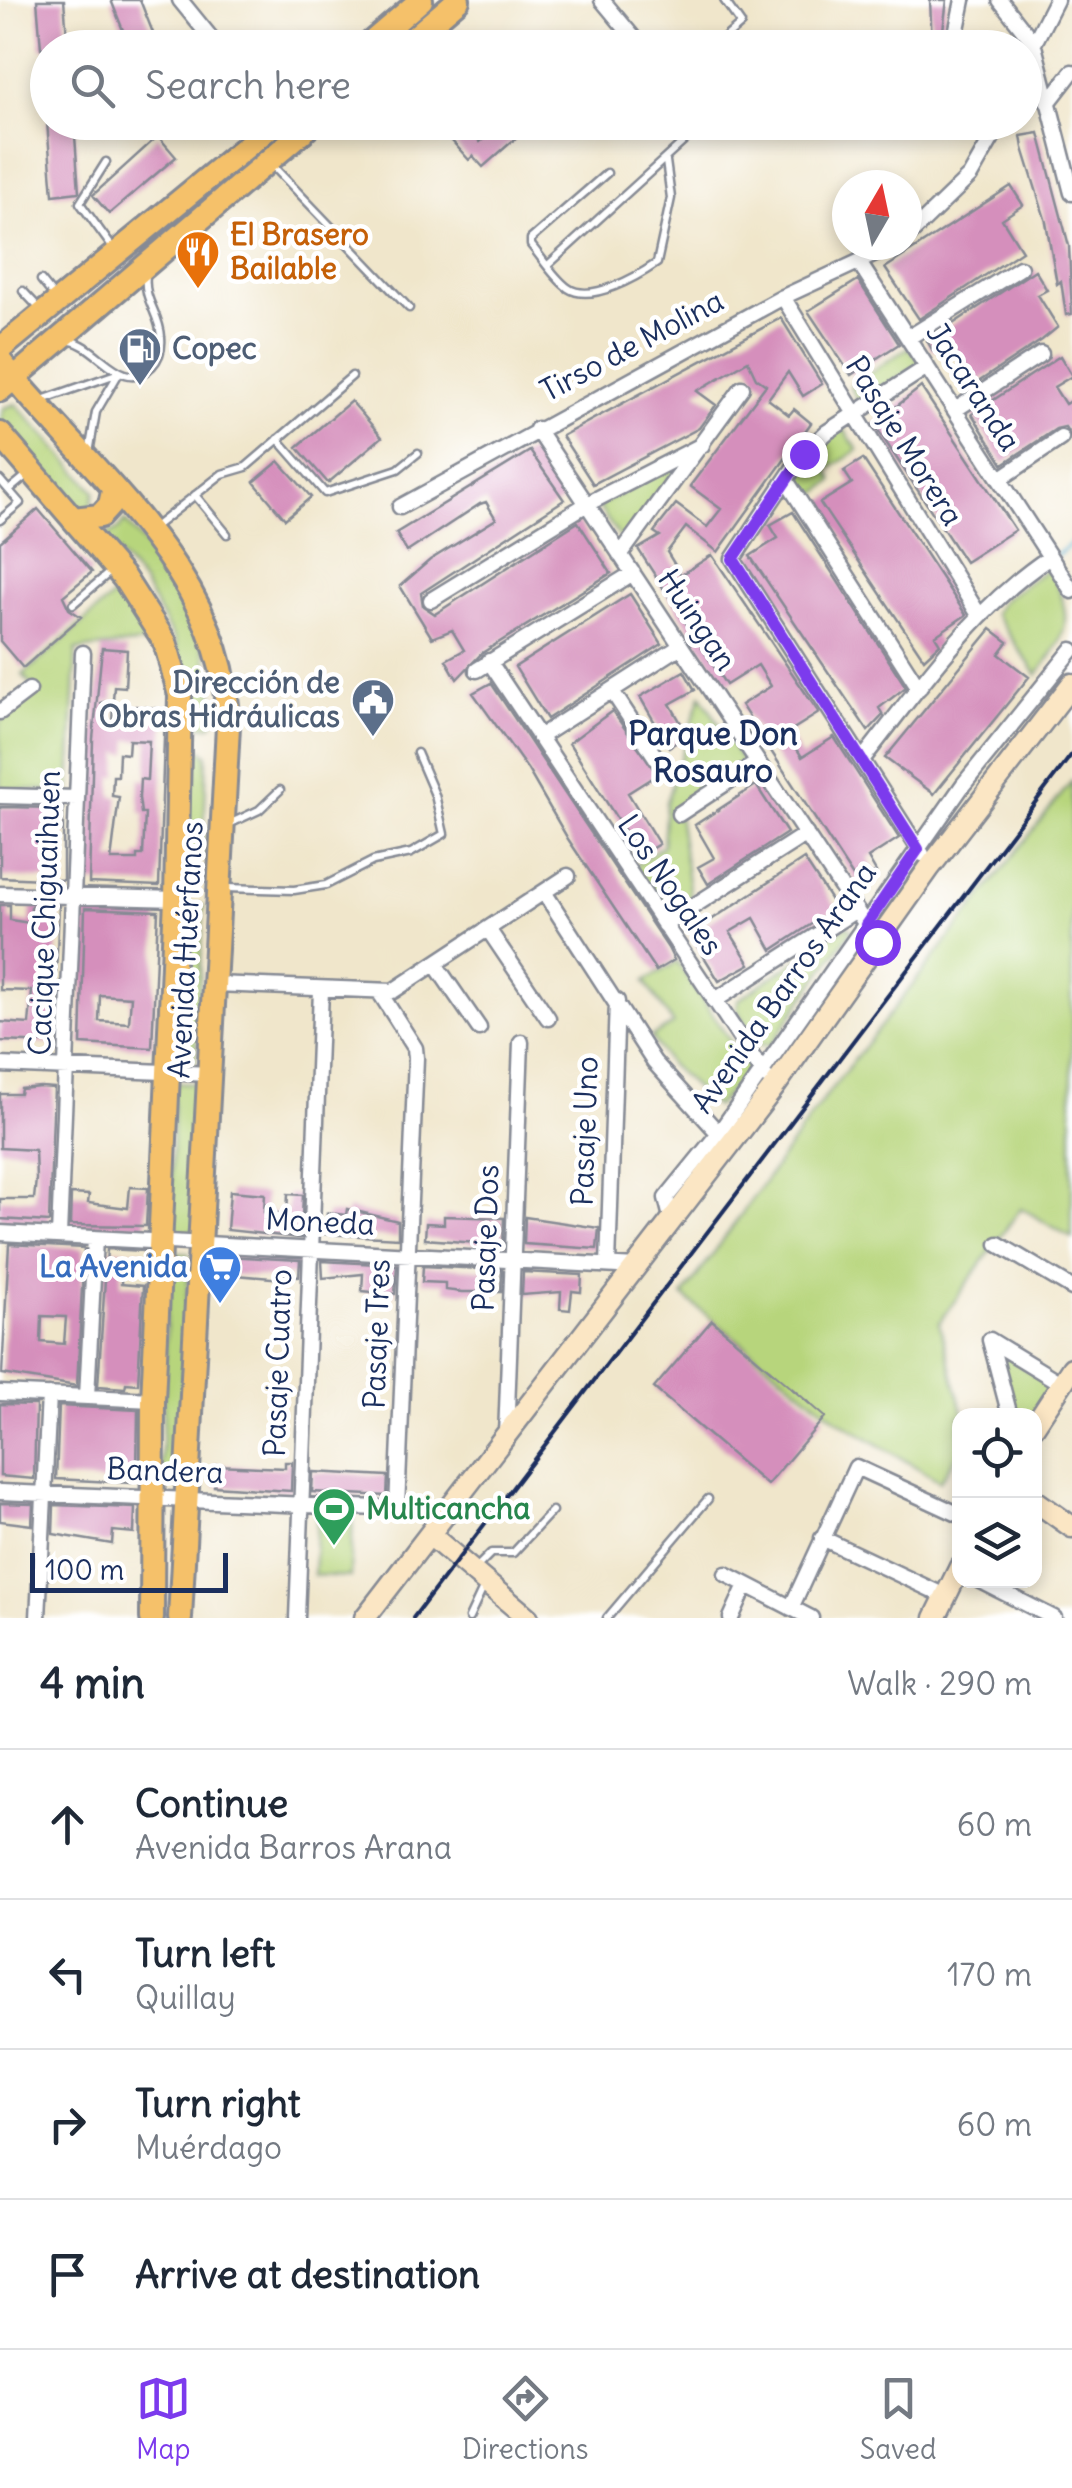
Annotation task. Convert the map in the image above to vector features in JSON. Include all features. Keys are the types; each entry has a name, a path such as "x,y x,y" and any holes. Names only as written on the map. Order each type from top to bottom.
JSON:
{"main road":[{"path":"394,30 430,8 458,0"},
{"path":"415,30 430,8"},
{"path":"0,349 254,140"},
{"path":"5,376 54,344 293,140"},
{"name":"Avenida Huérfanos","path":"5,376 36,403 90,464 187,583 213,638 226,689 228,738 203,1244 180,1618"},
{"name":"Avenida Huérfanos","path":"1,438 115,567 157,625 172,659 180,695 176,899 153,1400 152,1618"},
{"path":"73,519 100,516 110,505 113,491"},
{"name":"Avenida Barros Arana","path":"365,1618 672,1221 724,1139 924,858 1072,684"},
{"path":"182,738 228,738"},
{"path":"176,899 219,894"},
{"path":"1042,1414 1067,1376"},
{"path":"1042,1505 1071,1525"},
{"path":"187,1524 192,1618"},
{"path":"430,1534 528,1618"},
{"path":"140,1618 150,1558"},
{"path":"935,1618 952,1584"}],"street":[{"path":"180,0 204,30"},
{"path":"602,0 627,30"},
{"path":"958,28 963,0"},
{"path":"1000,0 1024,30"},
{"path":"1040,30 1056,0"},
{"path":"1048,103 1072,72"},
{"path":"1042,79 1072,193"},
{"path":"922,222 970,176 991,140"},
{"name":"Tirso de Molina","path":"400,507 782,296 867,260"},
{"name":"Jacaranda","path":"860,264 1072,591"},
{"path":"908,338 1020,268"},
{"name":"Pasaje Morera","path":"782,296 978,614"},
{"path":"955,410 1041,354"},
{"path":"924,858 733,559 815,442 927,366"},
{"path":"620,555 742,388"},
{"name":"Huingan","path":"537,429 872,933"},
{"path":"1000,480 1061,438"},
{"path":"431,600 587,504 702,444"},
{"path":"786,480 920,688"},
{"path":"862,760 978,614 1011,584 1050,557"},
{"name":"Los Nogales","path":"633,573 483,666 538,737 769,1079"},
{"path":"538,737 681,646"},
{"name":"Avenida Barros Arana","path":"924,858 963,785 1072,650"},
{"name":"Cacique Chiguaihuen","path":"59,1236 84,653"},
{"path":"0,712 29,690"},
{"path":"612,690 660,764"},
{"path":"678,814 758,762"},
{"path":"0,796 77,798"},
{"path":"664,926 806,834"},
{"path":"214,984 393,991 568,876"},
{"path":"544,892 654,1062 724,1139"},
{"path":"0,894 176,899"},
{"path":"714,1001 856,910"},
{"path":"488,929 548,1018"},
{"path":"435,964 479,1028"},
{"name":"Pasaje Cuatro","path":"297,1618 322,990"},
{"name":"Pasaje Tres","path":"380,993 415,1048 398,1508"},
{"name":"Pasaje Uno","path":"608,1265 617,1000"},
{"name":"Pasaje Dos","path":"506,1436 521,1042"},
{"path":"0,1065 210,1074"},
{"name":"Moneda","path":"0,1232 637,1267"},
{"path":"88,1397 95,1238"},
{"path":"998,1244 1072,1288"},
{"path":"1008,1408 990,1340 1067,1376"},
{"path":"0,1393 153,1400"},
{"path":"38,1618 49,1395"},
{"path":"791,1608 856,1466 952,1511"},
{"name":"Bandera","path":"0,1492 448,1511"},
{"path":"822,1538 946,1596"},
{"path":"726,1574 811,1618"},
{"path":"731,1618 746,1585"},
{"path":"995,1588 1054,1618"}],"lane":[{"path":"724,0 741,24 734,30"},
{"path":"548,265 687,140"},
{"path":"607,173 531,239 568,288 594,293 656,265 671,198 666,161"},
{"path":"106,162 80,204 116,252"},
{"path":"268,162 410,308"},
{"path":"36,403 120,373 140,374 160,352 160,326 145,287 151,263"},
{"path":"41,280 51,306"},
{"path":"23,291 51,306"},
{"path":"54,344 74,341 89,346 120,373"},
{"path":"90,464 96,412 120,373"},
{"path":"147,533 222,474 246,467 352,376"},
{"path":"278,440 325,493 398,469 418,452"},
{"path":"9,490 32,471"},
{"path":"0,480 20,503 0,520"},
{"path":"195,495 227,534"},
{"path":"73,604 115,567"},
{"path":"219,894 326,885 373,861 411,853 444,834 435,795 417,753"},
{"path":"223,826 260,810 280,790"},
{"path":"607,1618 708,1499"},
{"path":"469,1618 480,1574 492,1554 513,1553 552,1511"}],"green space":[{"path":"909,347 921,363 860,405 850,386"},
{"path":"16,404 95,491 90,509 80,511 0,423 3,408"},
{"path":"843,428 858,450 828,470 833,481 809,500 795,477 822,440"},
{"path":"675,463 679,466 623,543 598,506"},
{"path":"125,521 189,612 207,661 215,720 211,726 191,724 175,641 142,582 103,536 118,530"},
{"path":"1050,567 1062,600 1065,624 1057,646 1037,675 994,613 1003,600"},
{"path":"119,591 155,642 76,650 70,791 0,789 0,722 37,692 23,675"},
{"name":"Parque Don Rosauro","path":"701,695 743,763 677,807 691,901 666,916 634,867 663,845 666,802"},
{"path":"188,746 207,754 203,861 195,849 185,850"},
{"path":"1072,781 1072,1238 1021,1208 939,1323 962,1408 952,1408 952,1463 940,1481 839,1421 683,1296 822,1101"},
{"path":"183,904 204,906 195,1064 175,1062"},
{"path":"847,926 852,929 771,1045 758,1045 737,1010 738,1000"},
{"path":"677,962 749,1069 716,1107 669,1064 651,1037 673,1024 645,981"},
{"path":"174,1083 202,1084 199,1232 170,1232"},
{"path":"169,1253 189,1254 178,1475 161,1472"},
{"path":"999,1352 1054,1386 1039,1408 1013,1408"},
{"name":"Multicancha","path":"317,1517 353,1519 350,1577 314,1575"}],"building":[{"path":"37,0 64,0 66,30 40,30"},
{"path":"111,0 140,0 152,30 123,30"},
{"path":"930,0 947,0 943,30 931,30"},
{"path":"48,140 75,140 79,192 53,195"},
{"path":"154,140 161,140 176,157 109,214 93,195"},
{"path":"451,140 514,140 483,167 473,156 469,160"},
{"path":"1022,140 1041,140 1069,246 1072,314 1066,315 1046,222"},
{"path":"1011,186 1023,205 1002,219 1022,251 919,319 885,268 897,260 922,260 922,244"},
{"path":"1035,270 1047,290 1038,295 1058,327 1042,340 975,384 954,351 944,357 938,348 933,351 927,341"},
{"path":"858,280 899,344 851,375 808,311"},
{"path":"781,318 822,384 803,396 788,372 768,399 789,415 794,409 811,423 718,552 686,527 667,552 681,575 712,555 819,713 787,733 802,757 834,737 899,838 868,858 876,872 857,883 741,705 771,686 758,665 726,685 638,549 660,536 654,532 676,504 707,527 721,509 690,486 766,385 756,378 748,361 697,391 716,405 699,428 593,484 562,436"},
{"path":"1060,356 1072,376 1054,387 1065,404 1072,400 1072,438 1065,427 1056,429 1003,464 972,414"},
{"path":"921,387 1015,530 965,562 874,424"},
{"path":"351,401 382,437 328,483 297,447"},
{"path":"530,451 564,500 421,593 423,606 435,614 578,522 611,573 482,653 457,679 446,660 464,650 452,630 432,638 400,586 430,560 496,519 486,502 480,504 407,552 396,533"},
{"path":"863,459 966,615 935,636 940,644 924,659 820,503 852,483 844,471"},
{"path":"279,461 311,497 285,519 254,482"},
{"path":"38,509 92,572 63,596 69,609 81,617 23,668 0,641 0,542"},
{"path":"793,512 906,687 879,708 883,715 868,731 750,556 778,538 770,525"},
{"path":"630,594 662,644 547,719 515,667"},
{"path":"991,629 1008,642 999,654 1029,677 934,794 885,758"},
{"path":"102,648 127,650 125,687 114,686 113,700 100,703 113,704 112,723 134,724 136,706 165,709 159,886 89,883 93,739","holes":["129,740 149,741 147,780 140,779 141,813 145,813 143,855 137,855 137,860 111,860 119,797 112,796 113,776 118,776 119,753 128,754"]},
{"path":"684,671 695,690 670,704 688,735 669,747 640,697"},
{"path":"491,683 674,960 656,971 568,839 528,770 473,693"},
{"path":"612,711 658,774 628,793 659,844 640,855 569,743"},
{"path":"756,785 787,833 708,884 698,867 714,858 695,825"},
{"path":"0,807 63,808 63,880 0,877"},
{"path":"804,859 836,908 772,950 754,918 730,932 750,964 719,981 690,934"},
{"path":"0,905 10,905 10,920 30,923 31,906 59,906 53,1043 0,1041 0,1022 29,1024 32,991 0,990"},
{"path":"85,908 158,911 152,1048 81,1044","holes":["100,995 131,997 129,1023 99,1021"]},
{"path":"54,1088 49,1222 0,1219 0,1199 34,1199 36,1179 35,1150 0,1148 0,1094 20,1094 21,1089"},
{"path":"130,1187 148,1188 146,1226 70,1225 71,1194 89,1195 88,1203 128,1208"},
{"path":"230,1191 265,1194 264,1212 287,1214 288,1194 303,1195 301,1238 227,1230"},
{"path":"347,1209 398,1221 398,1238 325,1234 327,1213 346,1215"},
{"path":"444,1216 504,1218 503,1245 425,1239 426,1223 444,1224"},
{"path":"525,1217 599,1228 597,1249 524,1244"},
{"path":"9,1244 84,1248 77,1386 2,1374","holes":["42,1316 66,1317 64,1344 41,1342"]},
{"path":"107,1249 144,1251 143,1265 122,1264 121,1284 143,1286 138,1384 126,1383 125,1388 98,1386"},
{"path":"226,1256 300,1260 299,1276 282,1275 282,1279 225,1274"},
{"path":"322,1261 397,1265 395,1294 362,1291 363,1274 323,1278"},
{"path":"423,1266 502,1270 501,1292 445,1290 445,1283 422,1282"},
{"path":"523,1272 582,1275 581,1292 572,1291 570,1310 560,1309 561,1292 522,1295"},
{"path":"712,1320 825,1417 767,1485 654,1388"},
{"path":"0,1404 36,1405 34,1479 0,1476"},
{"path":"59,1406 138,1410 137,1470 131,1470 131,1483 56,1479"},
{"path":"285,1462 292,1462 291,1491 214,1486 216,1465 285,1468"},
{"path":"313,1472 388,1476 387,1496 312,1492"},
{"path":"0,1503 33,1504 32,1525 0,1521"},
{"path":"54,1505 135,1508 134,1533 113,1531 112,1544 53,1534"}],"waterway":[{"path":"1056,556 1072,543"}],"railway":[{"path":"413,1618 1072,754"}],"place":[{"name":"El Brasero Bailable","path":"198,290"},
{"name":"Copec","path":"140,387"},
{"name":"Dirección de Obras Hidráulicas","path":"373,738"},
{"name":"La Avenida","path":"220,1305"},
{"name":"Multicancha","path":"334,1547"}],"district":[{"name":"Parque Don Rosauro","path":"713,752"}],"route":[{"path":"804,454 733,559 918,849 866,925 877,942"}]}
